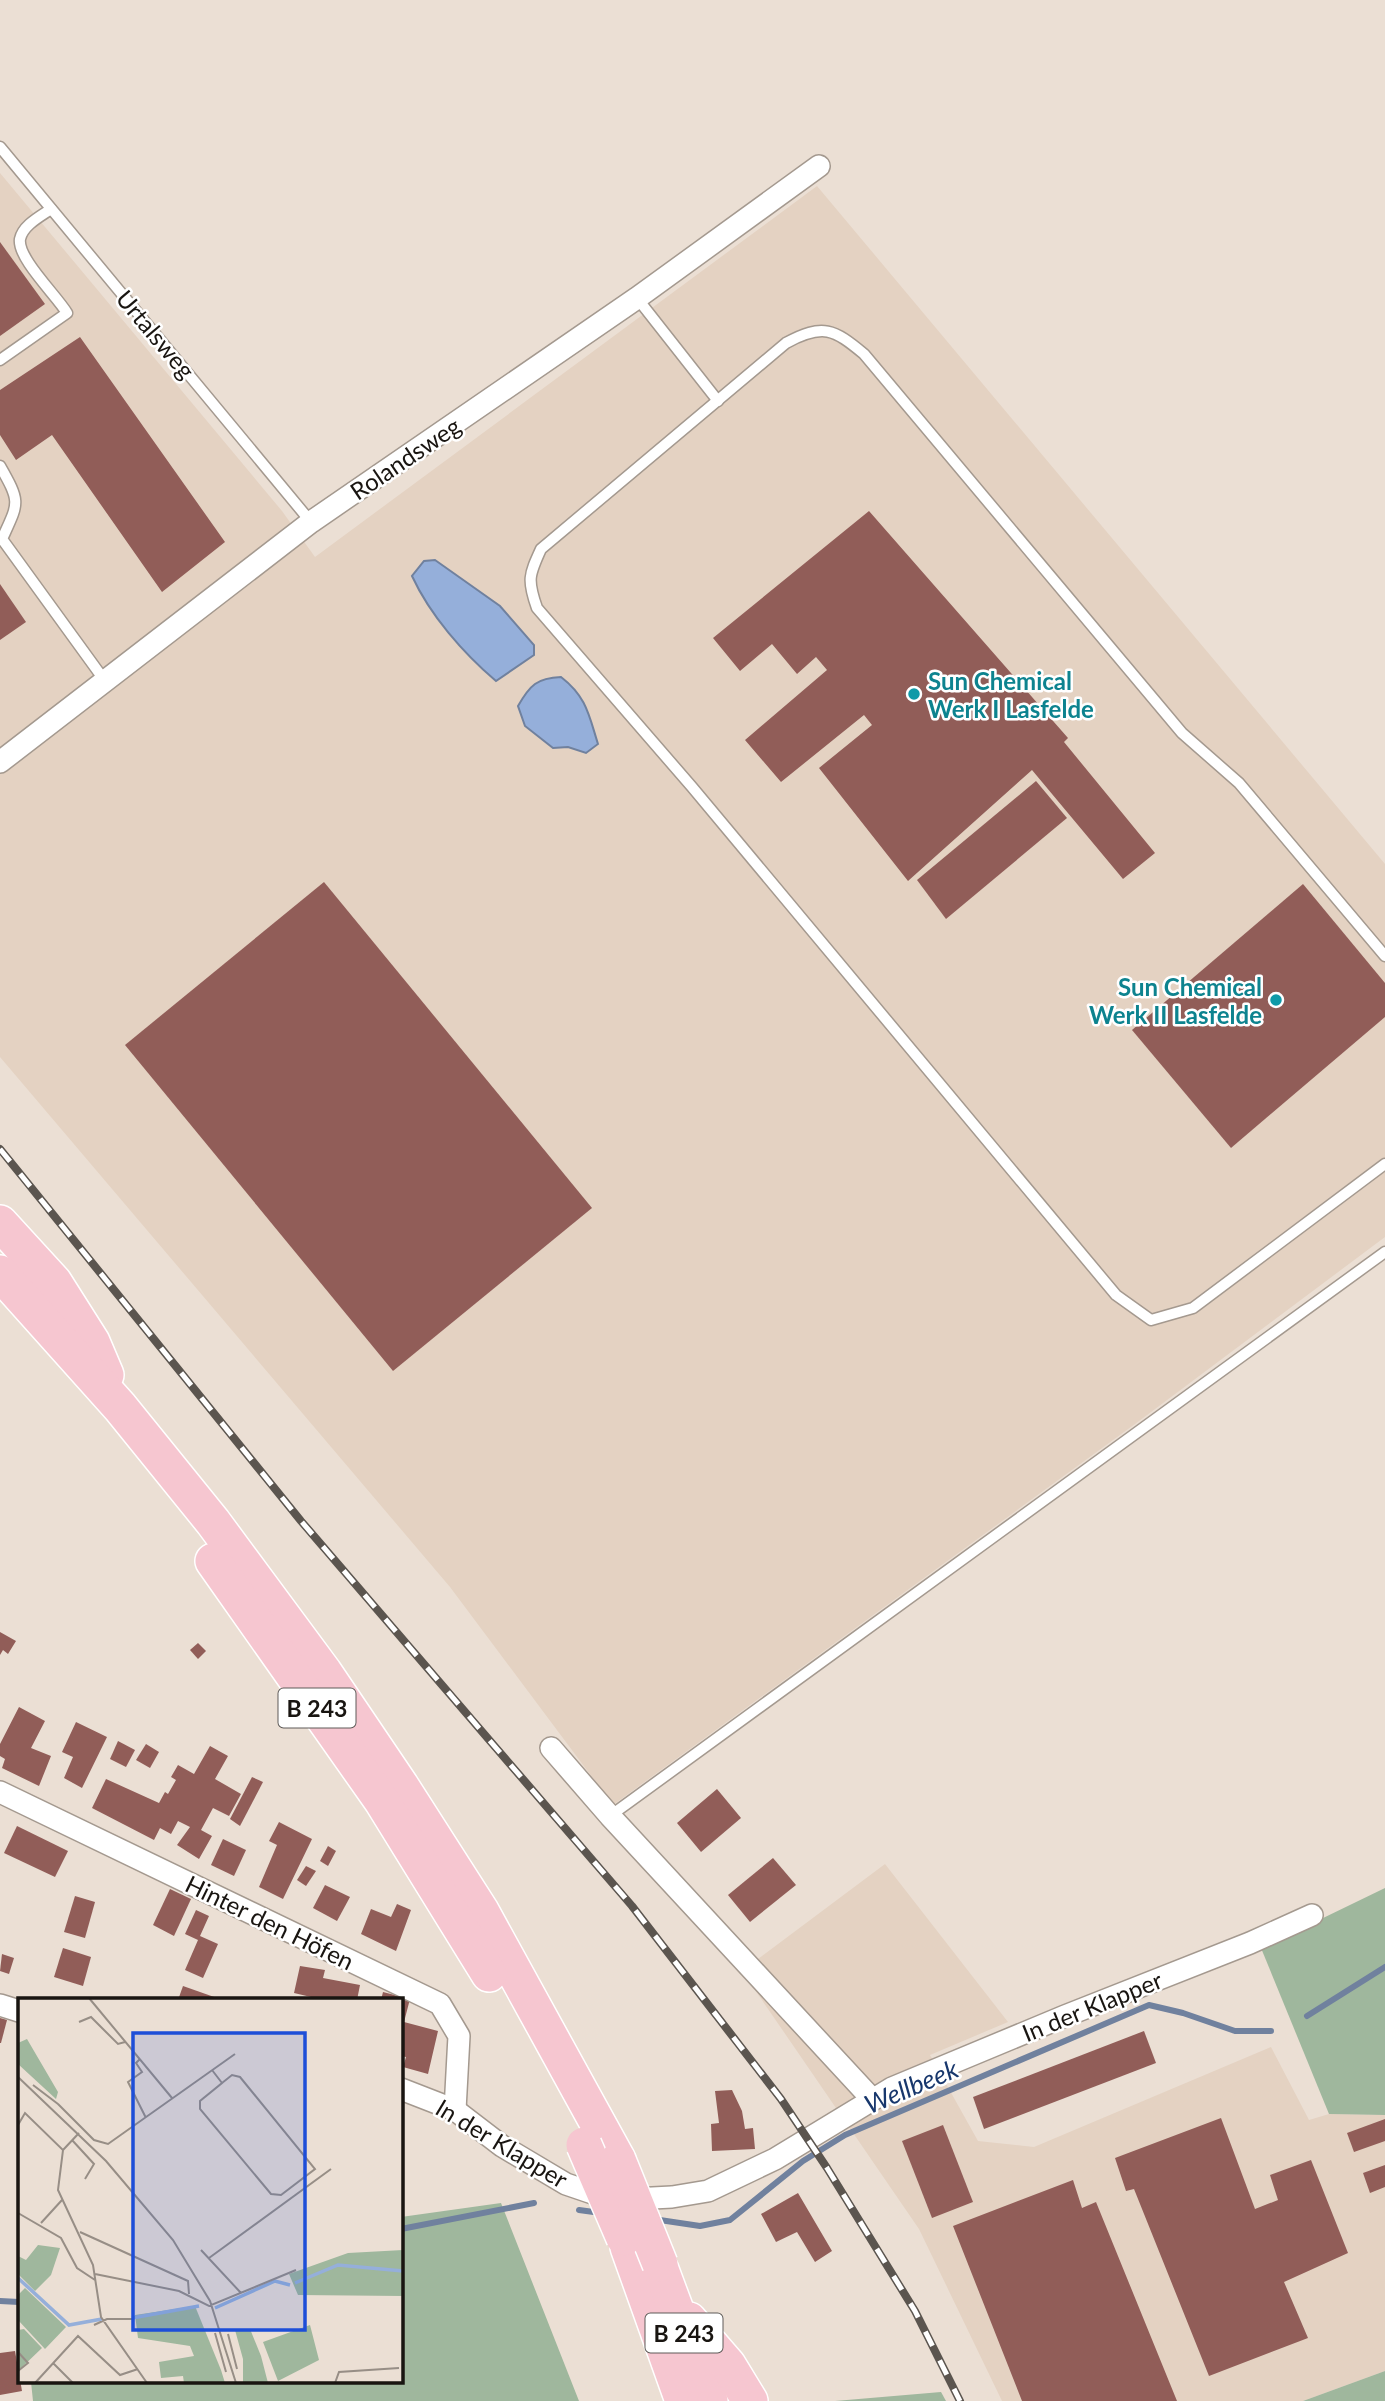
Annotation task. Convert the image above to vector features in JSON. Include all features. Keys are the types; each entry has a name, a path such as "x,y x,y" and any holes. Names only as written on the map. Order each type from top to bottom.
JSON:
{"highway":[{"path":"0,1223 54,1282 92,1342 120,1407"},
{"name":"B 243","path":"0,1273 120,1407 213,1522 316,1661 481,1911 618,2160 660,2264 663,2311 683,2401"},
{"name":"B 243","path":"0,1306 122,1445 202,1545 382,1801 529,2044 584,2145 628,2247 710,2401"},
{"path":"659,2401 663,2311"},
{"path":"663,2311 728,2365 750,2401"}],"street":[{"name":"Rolandsweg","path":"0,762 311,522 637,298 819,166"},
{"path":"551,1748 610,1816 872,2099"},
{"name":"Hinter den Höfen","path":"0,1791 440,2004 459,2036 455,2110"},
{"name":"In der Klapper","path":"402,2090 455,2110 502,2146 566,2183 613,2200 708,2192 775,2159 872,2099 1052,2021 1250,1944 1312,1915"},
{"path":"0,2005 18,2011"}],"lane":[{"name":"Urtalsweg","path":"0,147 311,522"},
{"path":"0,360 67,313 29,261 22,250 20,240 32,222 51,209"},
{"path":"637,298 718,401"},
{"path":"1385,956 1239,783 1182,733 864,354 839,333 821,331 802,334 786,343 541,549 530,572 531,592 537,608 692,787 1116,1295 1152,1320 1193,1308 1385,1164"},
{"path":"0,466 12,487 17,507 2,539 105,681"},
{"path":"610,1816 1385,1252"}],"shaded area":[{"path":"0,173 282,511 315,557 817,186 1385,864 1385,1237 1135,1424 613,1805 450,1587 0,1057"},
{"path":"885,1864 1008,2022 930,2055 978,2141 1034,2147 1271,2047 1309,2120 1329,2114 1385,2115 1385,2371 1303,2401 1002,2401 919,2229 742,1971"}],"green space":[{"path":"1385,1888 1385,2115 1329,2114 1261,1948"},
{"path":"501,2203 579,2401 33,2401 31,2384 402,2384 402,2217"},
{"path":"1385,2371 1385,2401 1303,2401"},
{"path":"941,2392 946,2401 835,2401"}],"water":[{"path":"435,560 500,606 534,645 534,655 496,681 484,670 438,619 412,576 424,561"},
{"path":"561,677 582,700 592,725 598,744 586,753 568,747 553,748 525,726 518,706 535,684"}],"building":[{"path":"0,242 45,304 0,336"},
{"path":"80,337 225,542 162,592 52,435 16,460 0,435 0,390"},
{"name":"Sun Chemical Werk I Lasfelde","path":"869,511 1068,738 1064,742 1155,853 1123,879 1032,770 908,881 819,768 872,725 864,715 781,782 745,740 827,670 816,657 797,674 772,644 740,671 713,638"},
{"path":"0,584 26,622 0,640"},
{"path":"1036,781 1067,818 946,919 917,880"},
{"path":"324,882 592,1208 393,1371 125,1045"},
{"name":"Sun Chemical Werk II Lasfelde","path":"1303,884 1385,983 1385,1017 1231,1148 1132,1030"},
{"path":"0,1632 16,1641 8,1654 3,1650 0,1655"},
{"path":"198,1643 206,1651 198,1659 190,1650"},
{"path":"19,1707 45,1721 31,1748 51,1756 39,1786 2,1768 5,1759 0,1756 0,1744"},
{"path":"76,1722 107,1737 82,1788 64,1778 73,1757 62,1752"},
{"path":"118,1741 135,1750 126,1767 110,1759"},
{"path":"146,1744 159,1752 150,1768 136,1760"},
{"path":"210,1746 228,1756 215,1779 241,1794 229,1816 213,1808 201,1830 212,1836 199,1859 177,1845 190,1827 178,1821 171,1834 160,1828 154,1840 92,1808 106,1779 159,1803 176,1780 171,1777 178,1765 194,1774"},
{"path":"252,1777 263,1782 240,1826 230,1819"},
{"path":"717,1789 741,1818 701,1852 677,1823"},
{"path":"279,1822 312,1839 283,1899 259,1887 277,1845 269,1841"},
{"path":"17,1826 68,1851 55,1877 4,1853"},
{"path":"223,1839 246,1850 234,1876 211,1865"},
{"path":"328,1846 336,1851 328,1866 320,1861"},
{"path":"773,1858 796,1885 750,1922 728,1895"},
{"path":"306,1866 316,1871 306,1886 297,1880"},
{"path":"325,1885 350,1897 337,1921 313,1908"},
{"path":"170,1889 191,1899 174,1936 153,1925"},
{"path":"75,1896 95,1902 85,1938 64,1932"},
{"path":"397,1904 411,1910 396,1951 361,1934 371,1909 391,1917"},
{"path":"196,1910 209,1916 200,1936 218,1944 203,1978 185,1970 198,1940 185,1934"},
{"path":"63,1948 91,1957 83,1986 54,1977"},
{"path":"2,1954 14,1958 9,1974 0,1971"},
{"path":"300,1966 325,1970 323,1978 360,1985 357,1998 311,1998 294,1993"},
{"path":"183,1986 217,1998 179,1998"},
{"path":"383,1992 410,1999 404,2022 438,2031 428,2074 403,2067 406,2057 402,2056 402,1998 382,1998"},
{"path":"0,2018 7,2020 1,2043 0,2043"},
{"path":"1144,2031 1156,2063 984,2129 973,2097"},
{"path":"732,2090 742,2111 745,2129 753,2128 755,2149 712,2151 711,2124 719,2123 715,2091"},
{"path":"1221,2118 1255,2209 1278,2200 1270,2175 1311,2160 1348,2253 1284,2282 1308,2338 1209,2376 1134,2189 1126,2191 1115,2158"},
{"path":"1385,2119 1385,2141 1354,2152 1347,2133"},
{"path":"943,2125 973,2202 932,2218 902,2141"},
{"path":"1385,2165 1385,2187 1370,2193 1363,2173"},
{"path":"1073,2180 1082,2208 1096,2202 1177,2401 1022,2401 953,2226"},
{"path":"798,2193 832,2251 815,2262 797,2232 776,2242 761,2214"},
{"path":"15,2351 18,2384 21,2384 22,2391 0,2395 0,2353"}],"waterway":[{"name":"Wellbeek","path":"1307,2016 1385,1967"},
{"name":"Wellbeek","path":"653,2219 700,2226 730,2220 803,2161 845,2135 1149,2005 1183,2013 1235,2031 1271,2031"},
{"name":"Wellbeek","path":"402,2229 534,2203"},
{"name":"Wellbeek","path":"579,2210 601,2213"},
{"name":"Wellbeek","path":"0,2301 18,2302"}],"railway":[{"path":"0,1149 301,1521 632,1906 781,2099 915,2311 960,2401"}],"place":[{"name":"Sun Chemical Werk I Lasfelde","path":"914,694"},
{"name":"Sun Chemical Werk II Lasfelde","path":"1276,1000"}]}
